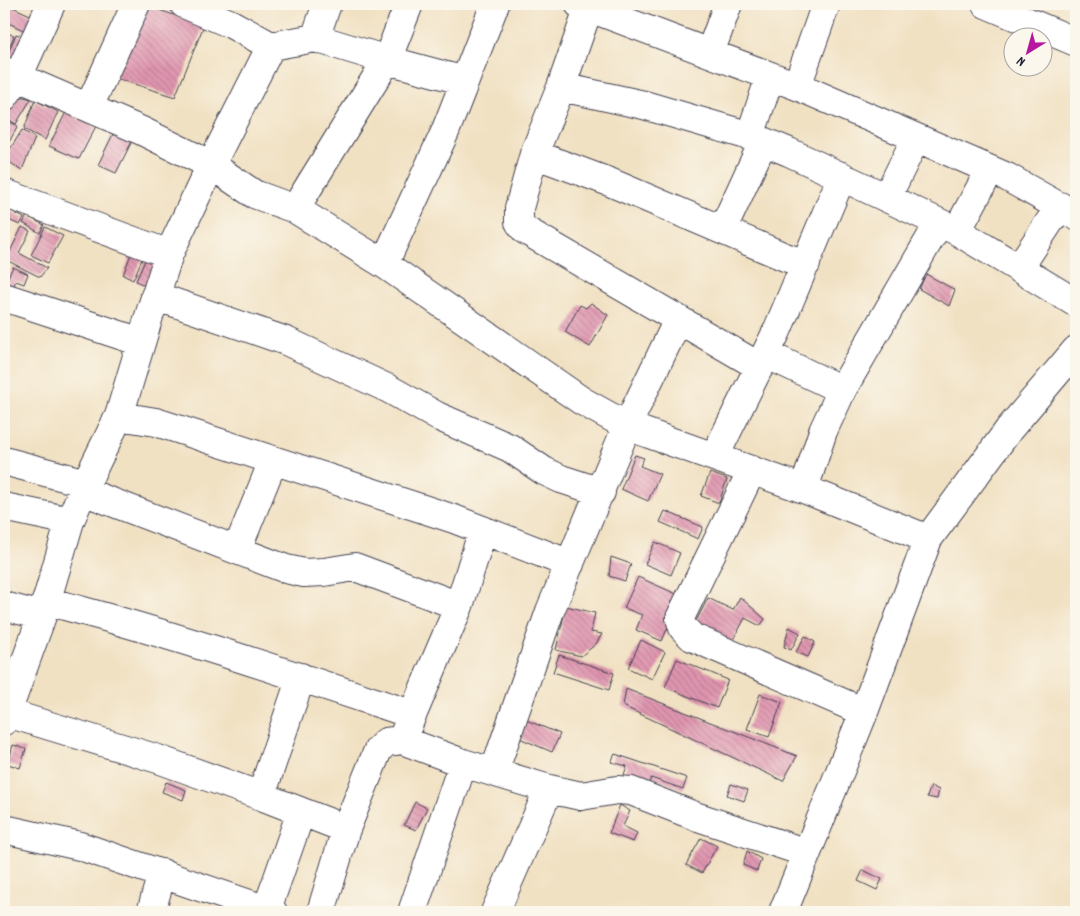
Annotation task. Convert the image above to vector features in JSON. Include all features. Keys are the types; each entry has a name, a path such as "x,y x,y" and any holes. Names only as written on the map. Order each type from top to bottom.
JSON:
{"street":[{"path":"51,4 8,82 89,107 211,165 254,194 295,209 384,264 582,401 627,426 804,489 928,539"},
{"path":"89,107 136,4"},
{"path":"184,4 235,14 271,46"},
{"path":"314,38 327,4"},
{"path":"295,209 387,60 409,4"},
{"path":"384,264 445,132 495,4"},
{"path":"710,53 728,4"},
{"path":"797,86 826,4"},
{"path":"986,4 1076,42"},
{"path":"842,390 763,360 678,320 525,230 519,222 519,208 534,154 561,87 584,6 629,13 710,53 797,86 1006,177 1068,211 1019,268"},
{"path":"271,46 314,38 465,81"},
{"path":"271,46 169,254 119,416 84,487 70,521 44,609 5,715 158,759 346,829"},
{"path":"723,229 757,139 770,76"},
{"path":"561,87 644,105 757,139 842,176 948,227 1076,303"},
{"path":"886,198 916,138"},
{"path":"534,154 612,183 785,257 806,264"},
{"path":"804,489 823,431 842,390 948,227 990,170"},
{"path":"715,456 763,360 806,264 842,176"},
{"path":"4,193 169,254"},
{"path":"155,296 286,341 389,389 437,416 510,448 544,471 561,479 601,492"},
{"path":"4,297 141,342"},
{"path":"494,772 550,611 627,426 678,320"},
{"path":"783,912 864,712 928,539 1010,428 1076,350"},
{"path":"119,416 156,422 454,519 570,564"},
{"path":"237,550 273,460"},
{"path":"4,461 84,487 286,569 304,573 355,567 459,606"},
{"path":"752,470 680,618 683,628 692,637 864,712"},
{"path":"4,507 70,521"},
{"path":"402,740 411,714 459,606 482,530"},
{"path":"4,606 44,609 112,619 258,662 411,714"},
{"path":"261,796 301,677"},
{"path":"321,912 346,829 378,750 386,742 402,740 463,763 548,790 581,796 617,790 631,792 695,816 807,853"},
{"path":"412,912 463,763"},
{"path":"495,912 548,790"},
{"path":"4,829 80,846 270,911 301,812"},
{"path":"150,912 162,873"}],"building":[{"path":"6,4 41,20 34,35 4,21 4,8"},
{"path":"144,5 204,25 175,97 115,78"},
{"path":"4,31 14,36 4,58"},
{"path":"16,34 31,39 17,71 4,64"},
{"path":"12,94 31,99 16,124 4,116"},
{"path":"35,100 58,112 45,140 24,129"},
{"path":"66,112 96,126 79,159 49,146"},
{"path":"4,119 18,126 4,151"},
{"path":"22,130 35,138 22,170 4,159"},
{"path":"114,132 132,141 116,173 98,165"},
{"path":"6,208 24,218 20,225 4,218"},
{"path":"27,216 44,225 40,233 23,223"},
{"path":"22,227 30,231 19,253 47,268 40,277 6,260"},
{"path":"45,227 63,236 48,263 31,255"},
{"path":"131,254 142,259 133,280 123,275"},
{"path":"146,258 156,263 146,286 136,281"},
{"path":"13,267 28,274 24,284 16,281 12,289 4,285"},
{"path":"926,274 955,290 949,306 919,289"},
{"path":"591,303 608,315 590,347 565,332 580,305 586,308"},
{"path":"635,455 644,458 640,466 660,474 648,501 621,489"},
{"path":"710,473 727,479 719,503 701,496"},
{"path":"665,511 703,527 698,539 660,522"},
{"path":"655,542 680,553 671,575 645,564"},
{"path":"611,557 631,564 625,581 609,576"},
{"path":"638,577 681,596 662,641 636,630 642,615 624,608"},
{"path":"740,597 765,619 760,626 745,618 730,646 693,627 708,598 733,610"},
{"path":"566,606 595,613 591,632 602,634 596,644 581,656 556,650"},
{"path":"789,627 800,633 791,650 784,647"},
{"path":"805,636 815,642 808,657 796,652"},
{"path":"641,640 665,652 652,679 628,668"},
{"path":"559,655 614,673 609,690 553,672"},
{"path":"677,659 728,680 717,708 665,687"},
{"path":"626,689 797,756 783,781 623,706"},
{"path":"760,694 782,702 769,737 747,729"},
{"path":"524,719 560,734 552,752 517,737"},
{"path":"13,745 26,749 20,768 8,764"},
{"path":"615,754 687,778 683,789 651,778 647,789 621,784 627,766 611,762"},
{"path":"166,782 186,790 183,800 162,792"},
{"path":"731,784 748,790 744,801 727,795"},
{"path":"931,786 939,790 937,799 927,797"},
{"path":"415,802 427,808 416,830 404,825"},
{"path":"620,805 630,811 623,826 637,833 633,842 609,833"},
{"path":"701,838 717,846 702,873 686,865"},
{"path":"747,851 761,859 757,871 743,865"},
{"path":"863,870 882,879 877,890 858,881"}]}
